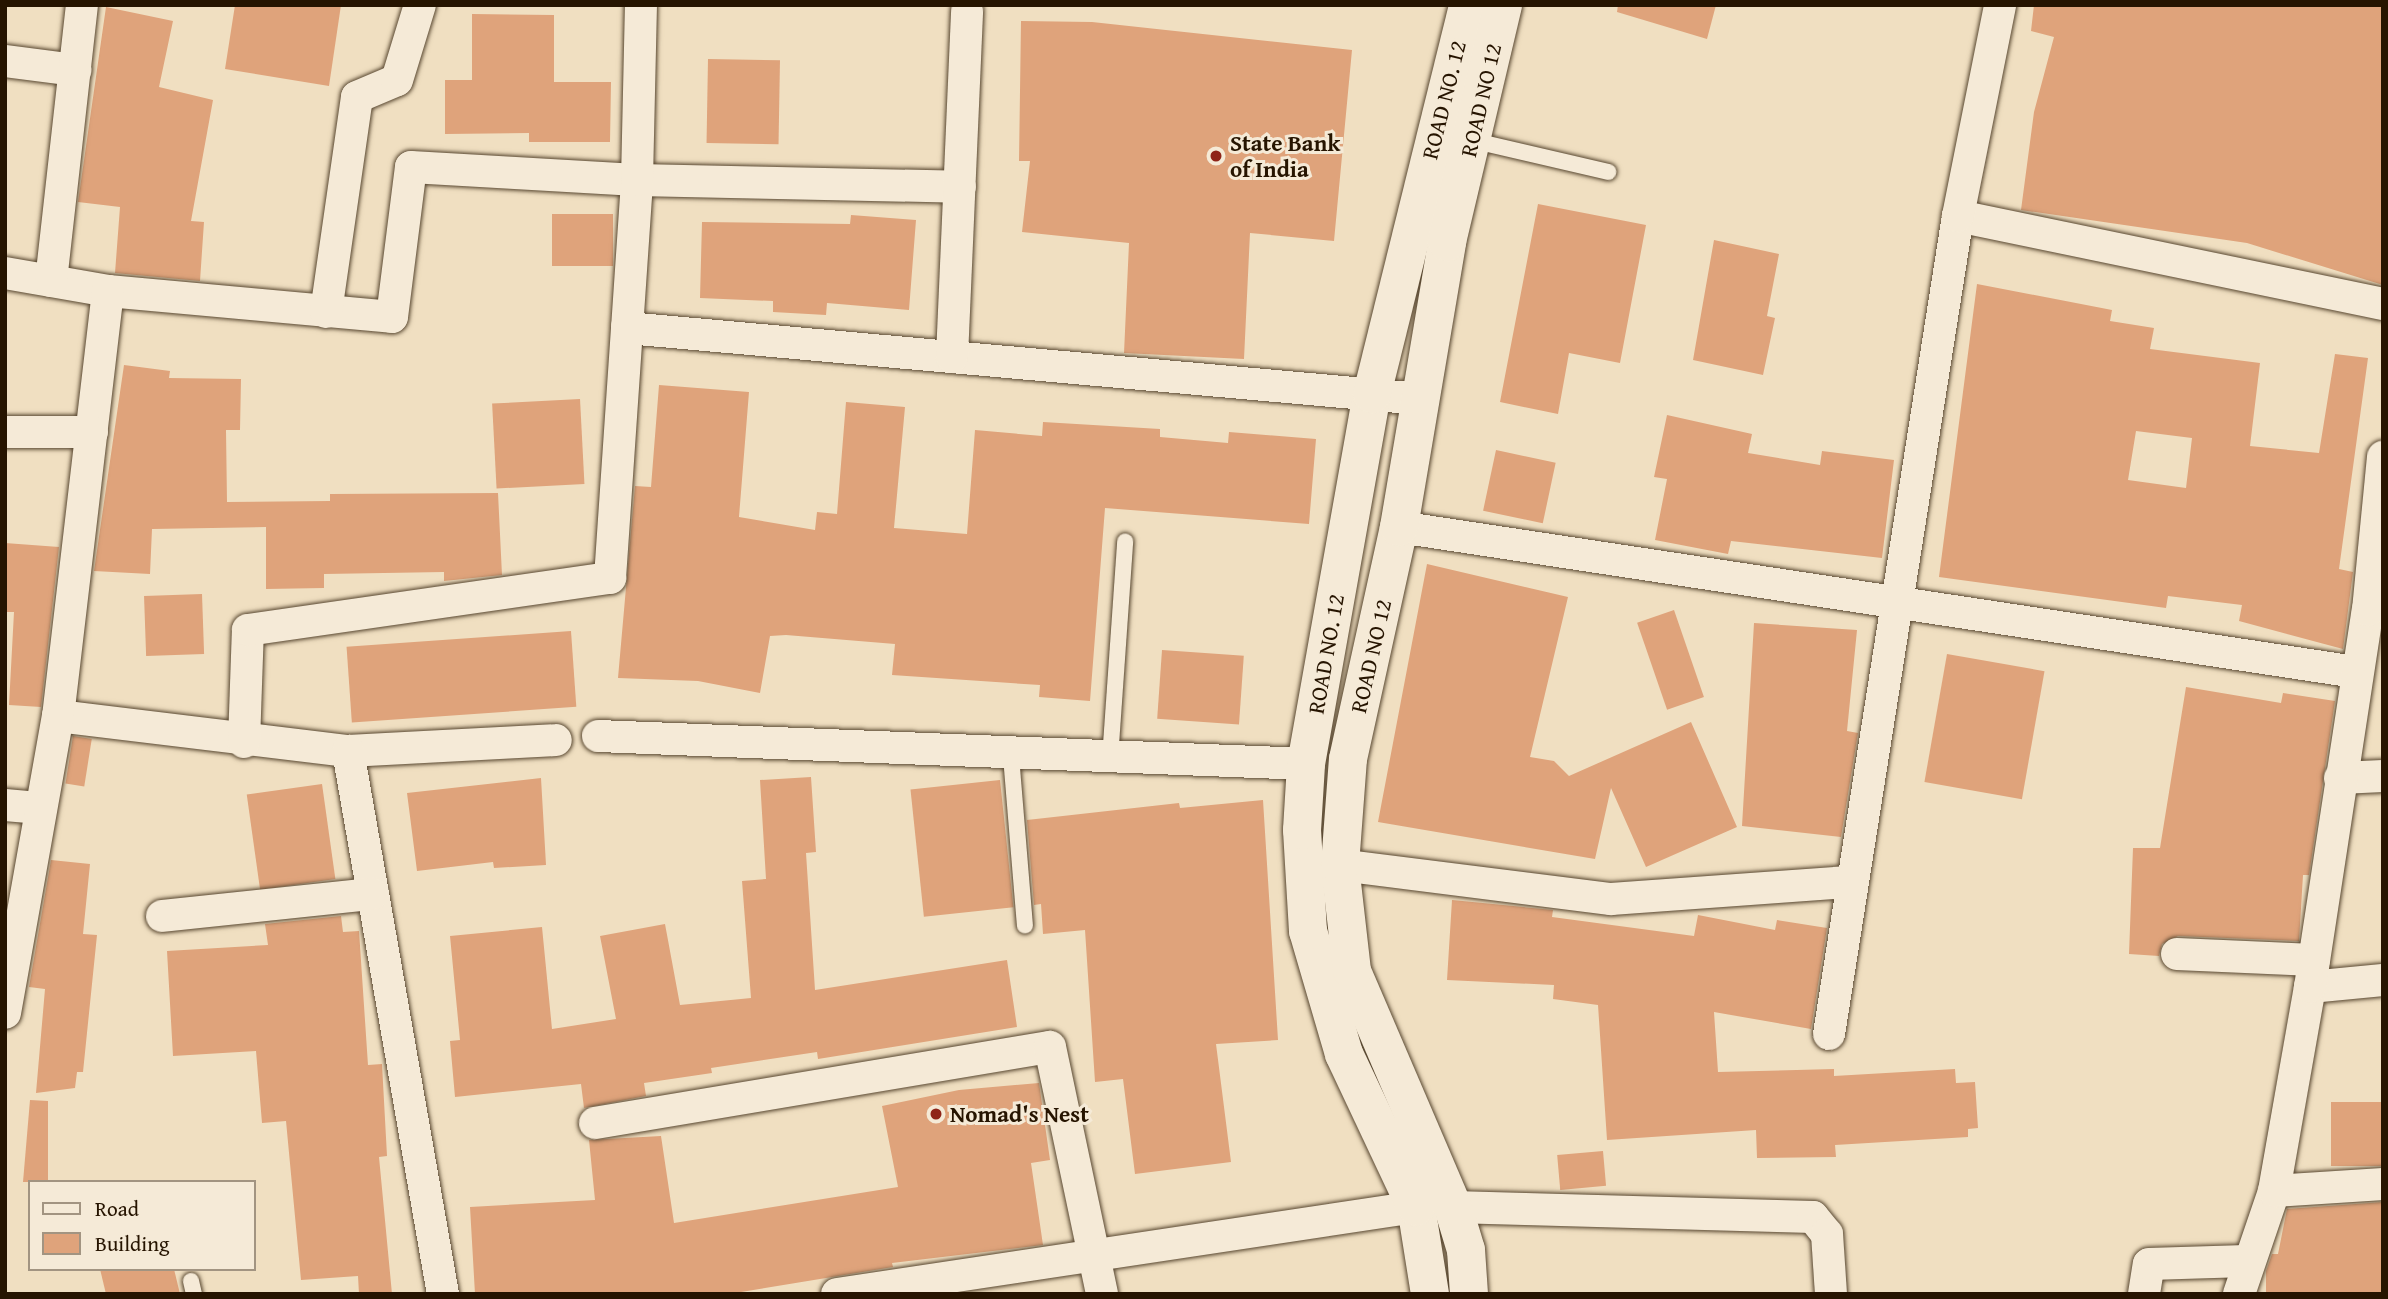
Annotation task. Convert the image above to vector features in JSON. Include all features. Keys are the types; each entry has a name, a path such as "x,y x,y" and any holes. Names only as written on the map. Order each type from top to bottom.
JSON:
{"main road":[{"name":"ROAD NO. 12","path":"1430,1294 1435,1207 1344,1054 1308,931 1301,830 1306,764 1372,394 1468,5"},
{"name":"ROAD NO 12","path":"1469,1294 1465,1250 1435,1207 1352,971 1340,866 1348,760 1399,527 1471,140 1503,5"}],"street":[{"path":"51,281 82,5"},
{"path":"326,312 357,97 397,80 420,5"},
{"path":"244,742 248,630 610,578 637,180 641,5"},
{"path":"1829,1034 1849,882 1958,216 2000,5"},
{"path":"952,357 967,11"},
{"path":"5,61 75,70"},
{"path":"5,274 108,291 392,317 411,167 637,180 960,187"},
{"path":"1958,216 2383,304"},
{"path":"5,1013 58,716 108,291"},
{"path":"627,328 1421,399"},
{"path":"5,432 92,432"},
{"path":"2239,1294 2246,1261 2274,1191 2312,973 2355,672 2375,610 2383,457"},
{"path":"1399,527 2355,672"},
{"path":"58,716 244,742 348,751 556,740"},
{"path":"598,736 1011,756 1306,764"},
{"path":"348,751 443,1294"},
{"path":"2340,778 2383,776"},
{"path":"5,805 41,808"},
{"path":"1340,866 1611,899 1849,882"},
{"path":"162,916 373,894"},
{"path":"2177,954 2383,980"},
{"path":"595,1124 1050,1047 1102,1294"},
{"path":"2274,1191 2383,1184"},
{"path":"837,1294 1435,1207 1813,1217 1827,1234 1831,1294"},
{"path":"2144,1294 2149,1264 2246,1261"}],"lane":[{"path":"1471,140 1608,172"},
{"path":"1110,759 1125,542"},
{"path":"1011,756 1025,925"}],"building":[{"path":"235,5 341,5 329,86 225,69"},
{"path":"1618,5 1716,5 1707,39 1617,12"},
{"path":"2034,5 2383,5 2383,285 2247,243 2021,210 2034,112 2054,37 2031,31"},
{"path":"106,7 173,21 159,87 213,100 191,221 204,222 200,281 115,273 120,207 78,202"},
{"path":"472,14 554,15 554,82 611,82 610,142 529,142 529,133 445,134 445,80 472,80"},
{"path":"1021,21 1092,22 1352,50 1334,241 1250,233 1244,359 1124,353 1129,243 1022,232 1030,161 1019,161"},
{"path":"708,59 780,60 779,144 707,143"},
{"path":"1538,204 1646,225 1620,363 1569,353 1558,414 1500,402"},
{"path":"552,214 613,214 613,266 552,266"},
{"path":"851,215 916,220 909,310 827,303 826,315 773,312 773,301 700,298 702,222 850,224"},
{"path":"1714,240 1779,254 1767,316 1775,318 1763,375 1693,360"},
{"path":"1977,284 2112,310 2110,321 2154,328 2150,349 2260,363 2250,446 2319,453 2335,354 2368,358 2339,569 2353,572 2343,649 2239,621 2242,605 2168,596 2166,608 1939,577","holes":["2136,431 2192,438 2186,488 2128,480"]},
{"path":"124,365 170,371 169,378 241,379 240,430 226,430 227,502 330,501 330,494 498,493 502,575 444,581 444,572 324,574 324,588 266,589 266,527 152,529 150,574 94,571"},
{"path":"659,385 749,392 739,517 815,530 817,512 837,514 846,402 905,407 894,528 967,534 975,430 1042,436 1043,422 1160,429 1160,437 1228,443 1229,432 1316,439 1309,524 1105,508 1090,701 1039,697 1040,685 892,675 895,644 786,635 770,636 760,693 698,681 618,678 635,486 651,487"},
{"path":"580,399 584,484 497,488 492,404"},
{"path":"1667,415 1752,434 1748,453 1820,465 1822,451 1894,460 1882,558 1731,541 1728,554 1655,540 1667,479 1654,477"},
{"path":"1496,450 1556,463 1543,523 1483,511"},
{"path":"5,543 59,547 41,707 9,705 14,612 5,612"},
{"path":"1427,564 1568,597 1530,757 1554,761 1569,776 1691,722 1737,827 1646,867 1611,788 1595,859 1378,822"},
{"path":"202,594 204,654 146,656 144,596"},
{"path":"1674,610 1704,697 1667,710 1637,623"},
{"path":"1754,623 1857,630 1847,731 1858,733 1841,837 1742,826"},
{"path":"571,631 576,707 352,723 347,647"},
{"path":"1162,650 1244,656 1239,725 1157,719"},
{"path":"1947,654 2044,671 2022,799 1924,782"},
{"path":"2186,687 2281,703 2283,693 2335,701 2309,875 2303,875 2299,941 2178,936 2162,944 2159,956 2129,954 2133,848 2160,848"},
{"path":"73,736 92,739 84,786 65,783"},
{"path":"811,777 816,852 806,853 815,990 1007,960 1017,1027 818,1059 817,1052 711,1068 712,1073 644,1083 646,1096 584,1108 581,1084 455,1097 450,1041 460,1040 450,936 542,927 552,1029 616,1019 600,936 665,924 680,1005 751,998 742,881 766,879 760,780"},
{"path":"541,778 546,865 494,868 493,862 417,871 407,793"},
{"path":"1000,780 1013,907 924,917 910,789"},
{"path":"322,784 335,879 260,890 247,795"},
{"path":"1263,800 1278,1040 1216,1044 1231,1162 1135,1174 1123,1079 1095,1082 1085,930 1043,934 1041,904 1034,905 1027,820 1179,803 1180,808"},
{"path":"51,860 90,864 83,934 97,935 83,1072 77,1072 75,1088 36,1093 45,989 29,987"},
{"path":"1452,900 1553,910 1552,917 1694,936 1698,915 1775,930 1777,920 1827,928 1811,1029 1714,1012 1718,1072 1834,1069 1834,1076 1955,1069 1956,1083 1975,1082 1978,1128 1968,1129 1968,1137 1835,1145 1836,1157 1757,1158 1756,1130 1607,1140 1598,1005 1553,999 1554,985 1447,980"},
{"path":"341,916 343,932 359,931 368,1065 382,1064 387,1156 379,1157 392,1294 359,1294 358,1276 301,1280 286,1121 262,1123 256,1051 173,1056 167,951 268,945 265,924"},
{"path":"1039,1083 1050,1160 1031,1163 1043,1245 892,1263 893,1267 729,1294 475,1294 470,1207 595,1200 589,1140 661,1136 674,1223 898,1187 882,1106 959,1090"},
{"path":"30,1100 48,1101 48,1180 23,1182"},
{"path":"2331,1102 2383,1102 2383,1166 2331,1166"},
{"path":"1603,1151 1606,1186 1560,1190 1557,1155"},
{"path":"2383,1202 2383,1294 2266,1294 2266,1271 2272,1254 2278,1254 2287,1209"},
{"path":"100,1271 174,1271 180,1294 106,1294"}],"place":[{"name":"State Bank of India","path":"1216,156"},
{"name":"Nomad's Nest","path":"936,1114"}]}
